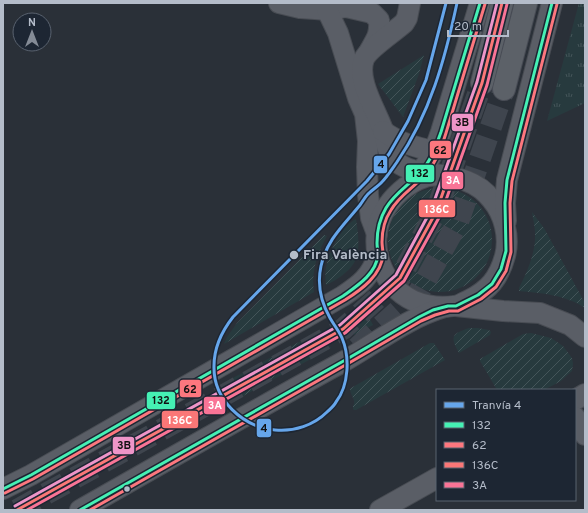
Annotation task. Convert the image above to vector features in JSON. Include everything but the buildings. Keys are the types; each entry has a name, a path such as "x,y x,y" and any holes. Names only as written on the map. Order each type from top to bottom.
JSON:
{"main road":[{"path":"482,83 502,3"},
{"path":"504,90 526,3"}],"street":[{"path":"279,3 300,8 327,6 346,7 372,13 379,20 378,37 364,59 362,66 363,77 367,92 383,131 389,154 402,166 410,169 415,178"},
{"path":"369,52 404,23 407,18 410,3"},
{"path":"480,3 444,125 434,150 427,164 415,178 397,194 380,219 376,245 378,256 387,277 399,291 414,300 431,306 452,306 540,313 570,325 585,337"},
{"path":"80,510 419,317 433,310 452,306 478,295 492,284 501,268 506,251 505,204 507,180 552,3"},
{"path":"327,6 338,33 358,98 365,114 368,142 368,195 371,218 377,234"},
{"path":"383,131 408,145 434,150"},
{"path":"415,178 443,175 462,179 480,187 493,200 502,215 506,233"},
{"path":"3,489 31,475 343,296 360,285 370,273 378,256"},
{"path":"576,399 585,394"},
{"path":"576,419 585,435"},
{"path":"380,510 436,479"}],"green space":[{"path":"579,3 585,3 585,103 547,121"},
{"path":"424,55 419,74 403,117 378,84"},
{"path":"440,188 460,192 477,203 488,220 492,240 488,260 477,277 460,288 440,292 420,288 403,277 392,260 388,240 392,220 403,203 420,192"},
{"path":"532,212 544,228 585,303 585,308 562,297 519,291 534,248 535,231"},
{"path":"356,219 358,230 358,253 354,263 345,273 326,285 326,269 331,251 342,232 351,222"},
{"path":"324,235 327,236 320,249 314,270 314,292 224,344 237,323"},
{"path":"363,306 373,325 354,335 344,317"},
{"path":"469,328 489,330 491,332 490,335 459,353 453,340 454,337 459,332"},
{"path":"321,330 331,348 243,396 233,378"},
{"path":"531,333 551,338 563,346 572,358 572,371 561,381 546,389 496,389 480,359 523,334"},
{"path":"430,343 434,343 445,360 356,410 353,409 354,400 350,391 351,388"}],"tunnel":[{"path":"17,510 343,329 400,278 436,212 482,83"},
{"path":"357,348 419,292 458,222 504,89"}],"tram line":[{"name":"4","path":"446,3 426,80 408,121 389,154 367,181 233,317 222,334 214,359 215,378 224,400 232,410 252,424 275,430 289,430 303,427 322,417 333,406 344,388 347,371 345,346 327,312 322,299 319,279 321,266 327,248 332,240 367,195 381,183 389,173 409,144 419,125 435,86 457,3"}],"transit line":[{"name":"132","path":"3,489 31,475 343,296 370,274 374,268 378,255 378,234 384,212 402,189 424,168 435,148 480,3"},
{"name":"3B","path":"15,506 340,325 396,275 431,210 477,82 497,3"},
{"name":"136C","path":"17,510 343,329 400,278 436,212 482,83 502,3"},
{"name":"132","path":"80,510 419,317 433,310 448,306 456,306 478,295 492,284 501,269 506,251 505,203 507,180 552,3"},
{"name":"62","path":"5,493 33,479 345,300 358,292 370,281 379,269 382,262 383,234 389,214 398,200 427,172 440,151 485,4"},
{"name":"3A","path":"27,510 345,333 404,281 441,214 487,85 507,4"},
{"name":"62","path":"90,510 421,321 449,311 458,311 481,299 496,287 506,271 511,252 510,203 512,181 557,4"}],"place":[{"name":"Fira València","path":"294,255"}]}
